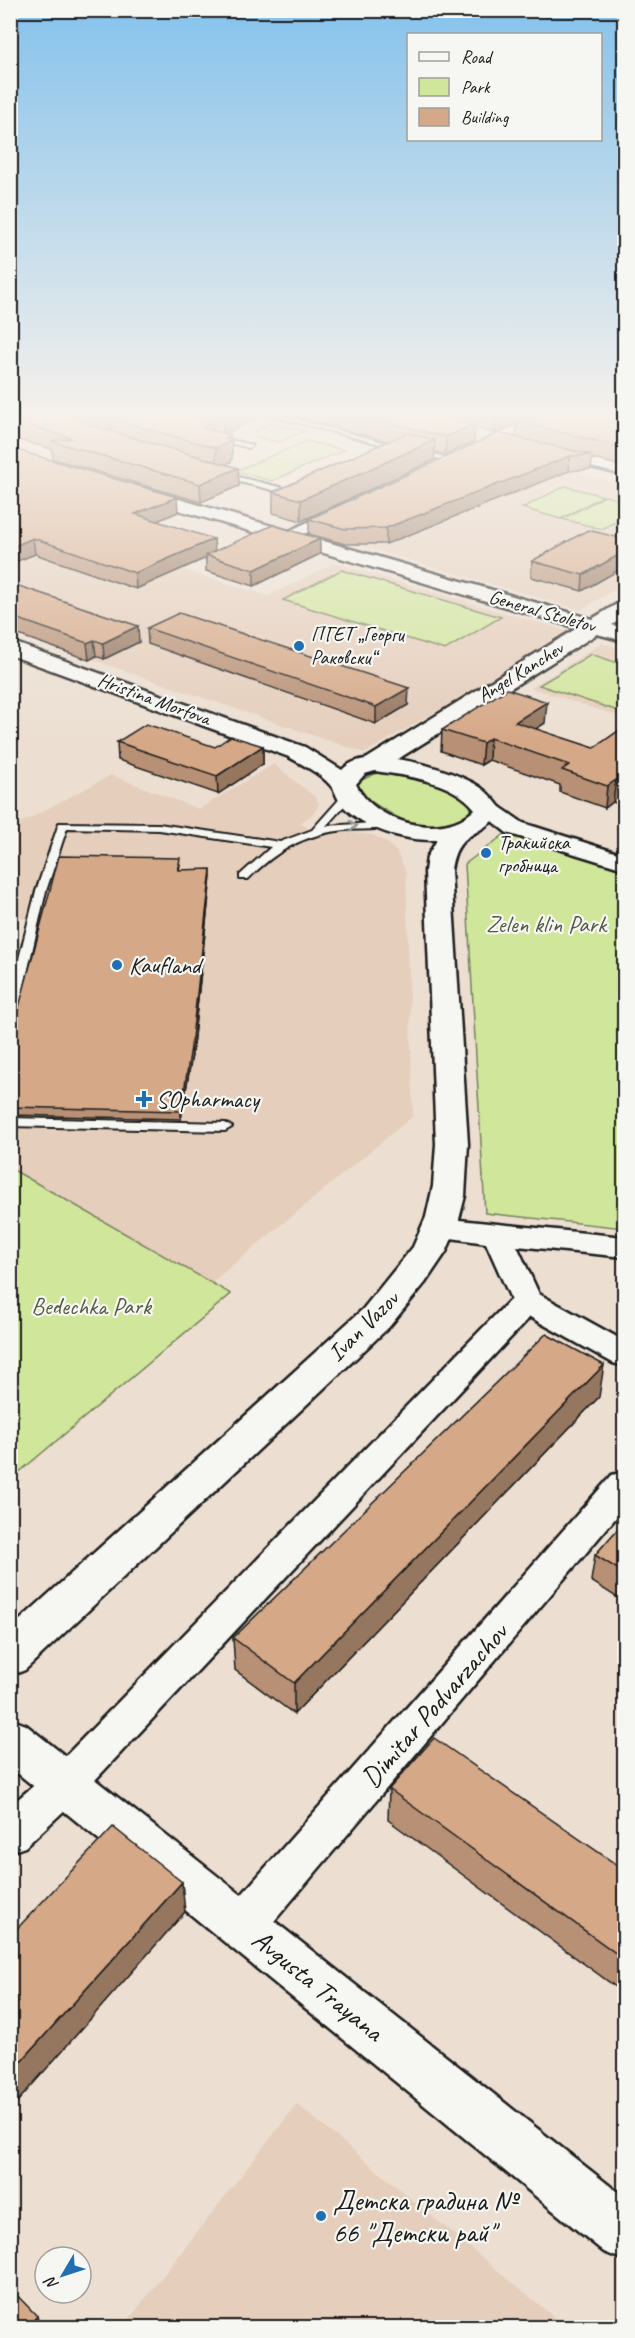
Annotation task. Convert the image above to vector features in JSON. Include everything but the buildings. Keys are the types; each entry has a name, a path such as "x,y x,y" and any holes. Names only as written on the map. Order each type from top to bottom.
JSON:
{"main road":[{"name":"General Stoletov","path":"243,523 624,635"},
{"name":"Angel Kanchev","path":"345,789 351,773 370,765 624,608"},
{"name":"Hristina Morfova","path":"10,647 297,752 316,762 367,812 395,827"},
{"path":"416,737 408,752 409,757 424,774"},
{"name":"Hristina Morfova","path":"297,752 424,774 468,789 480,796 489,810"},
{"path":"395,827 435,834 460,830 479,822 489,810"},
{"path":"395,827 424,850 438,871"},
{"name":"Ivan Vazov","path":"10,1657 376,1317 415,1271 440,1228 450,1185 452,1144 438,871 440,857 460,830"},
{"name":"Avgusta Trayana","path":"10,1739 244,1924 624,2232"}],"street":[{"path":"287,536 315,523"},
{"path":"489,810 515,828 624,862"},
{"path":"460,830 550,840"},
{"path":"440,1228 624,1247"},
{"path":"497,1234 527,1301 624,1355"},
{"path":"10,1833 67,1782 527,1301"},
{"name":"Dimitar Podvarzachov","path":"244,1924 624,1485"}],"lane":[{"path":"317,830 345,789"},
{"path":"10,1021 41,891 63,825 159,827 278,845"},
{"path":"244,877 278,845 317,830 395,827"},
{"path":"10,1122 225,1127"}],"shaded area":[{"name":"ПГЕТ „Георги Раковски“","path":"31,523 268,596 334,563 571,632 365,753 11,632 11,524"},
{"path":"337,523 624,523 624,584 581,610 316,533"},
{"path":"602,643 624,650 624,718 531,688"},
{"path":"274,764 316,798 319,805 313,814 300,823 319,836 343,832 373,835 386,842 397,852 406,872 413,1116 211,1283 11,1168 10,1001 31,923 11,912 11,828 111,775 199,809"},
{"name":"Детска градина № 66 \"Детски рай\"","path":"297,2104 566,2327 123,2327"}],"green space":[{"path":"578,523 613,523 602,529"},
{"path":"341,570 501,617 445,650 283,600"},
{"path":"591,654 624,665 624,713 539,685"},
{"path":"377,773 412,779 453,791 469,802 471,808 469,815 460,823 432,826 400,819 361,795 356,788 357,782"},
{"name":"Zelen klin Park","path":"506,833 565,846 624,864 624,1228 485,1213 465,864"},
{"name":"Bedechka Park","path":"10,1168 231,1294 11,1479 10,1479"}],"place":[{"name":"ПГЕТ „Георги Раковски“","path":"299,646"},
{"name":"Тракийска гробница","path":"486,853"},
{"name":"Kaufland","path":"117,965"},
{"name":"SOpharmacy","path":"144,1099"},
{"name":"Детска градина № 66 \"Детски рай\"","path":"321,2216"}]}
